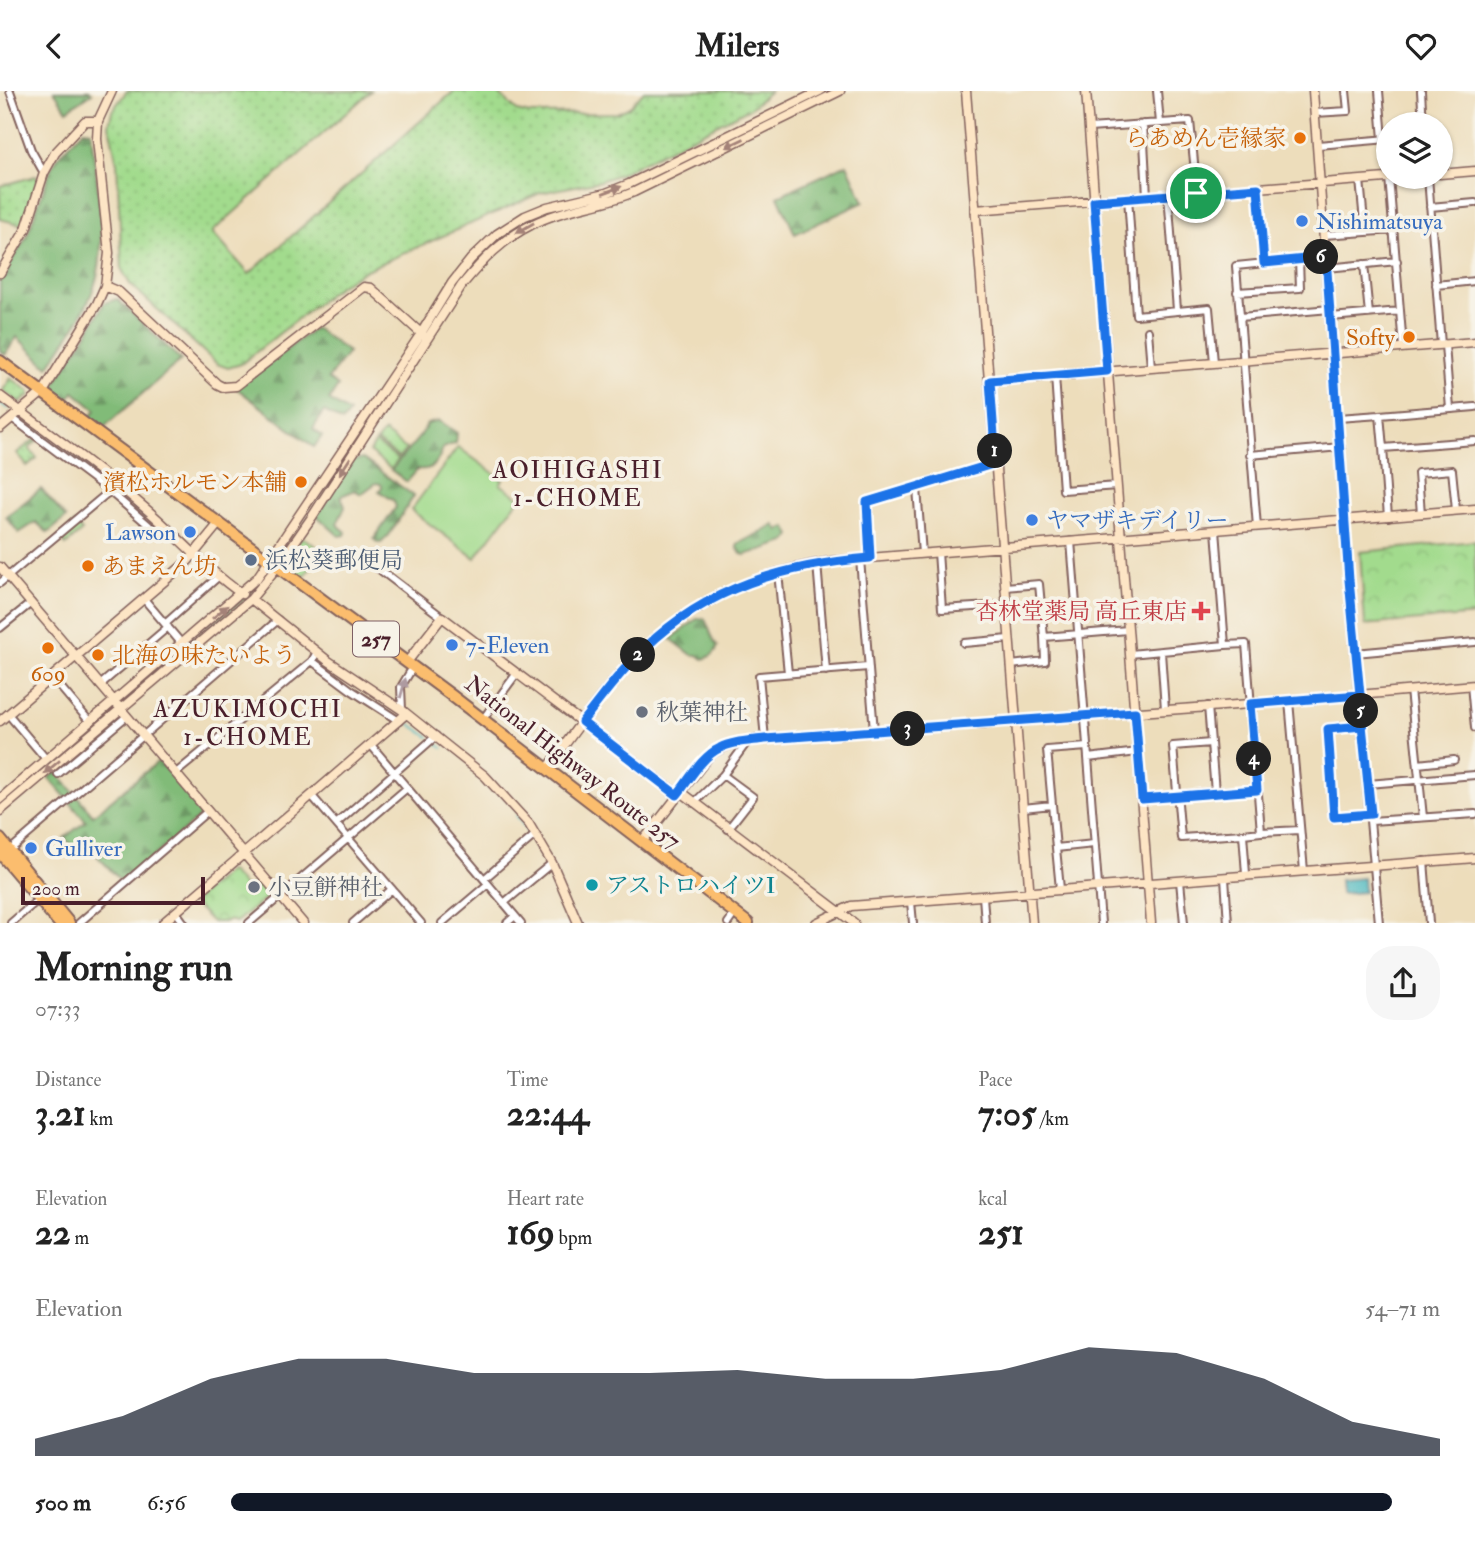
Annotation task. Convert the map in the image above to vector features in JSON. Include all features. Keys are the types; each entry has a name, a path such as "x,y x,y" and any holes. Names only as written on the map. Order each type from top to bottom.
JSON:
{"highway":[{"name":"National Highway Route 257","path":"0,361 548,768 642,842 731,918 748,922"},
{"path":"0,839 2,853 58,922"},
{"path":"2,853 69,922"}],"street":[{"path":"10,91 31,150 44,173"},
{"path":"0,428 43,393 97,304 105,286 108,253 97,139 98,121 111,91"},
{"path":"424,336 452,283 471,259 497,234 525,216 547,207 606,193 629,184 820,91"},
{"path":"0,799 90,722 117,705 251,599 424,336 480,263 505,240 531,224 611,202 634,192 840,91"},
{"path":"966,91 1032,922"},
{"path":"1086,91 1151,922"},
{"path":"1157,91 1160,123"},
{"path":"1313,91 1355,653 1379,922"},
{"path":"1315,113 1348,111 1346,91"},
{"path":"1379,91 1382,112"},
{"path":"1421,91 1422,112"},
{"path":"0,273 26,229 44,173 58,148 85,121 98,121"},
{"path":"1089,128 1190,121 1196,193"},
{"path":"1143,124 1147,196"},
{"path":"1318,145 1376,140"},
{"path":"1453,173 1475,171"},
{"path":"975,210 1376,178"},
{"path":"1360,180 1365,232"},
{"path":"1258,188 1264,263"},
{"path":"1390,189 1403,347"},
{"path":"1429,189 1450,409"},
{"path":"1168,194 1177,310"},
{"path":"1128,197 1136,315 1209,308 1214,362"},
{"path":"1430,207 1475,203"},
{"path":"1324,235 1394,230"},
{"path":"1256,527 1236,266 1326,257"},
{"path":"1237,292 1300,288 1299,260"},
{"path":"1326,268 1397,261"},
{"path":"1364,264 1368,314"},
{"path":"1436,285 1475,281"},
{"path":"105,286 119,292 223,387 236,386 365,286 371,288 424,336"},
{"path":"1240,317 1400,311"},
{"path":"1148,331 1151,367"},
{"path":"990,381 1475,342"},
{"path":"1055,376 1063,490 1117,487"},
{"path":"0,396 116,484 242,594"},
{"path":"1338,418 1475,407"},
{"path":"1380,415 1388,517"},
{"path":"12,418 108,490 152,528 167,528"},
{"path":"1383,448 1475,441"},
{"path":"1250,455 1341,447"},
{"path":"870,558 867,502 996,463"},
{"path":"0,583 142,464"},
{"path":"1421,514 1418,473 1452,470 1455,510"},
{"path":"917,488 922,554"},
{"path":"548,768 582,722 645,648 671,626 713,599 778,572 817,563 1002,546 1475,509"},
{"path":"0,721 194,554 220,522"},
{"path":"1216,530 1225,645"},
{"path":"1071,541 1101,922"},
{"path":"938,552 942,609 1006,605"},
{"path":"366,559 854,922"},
{"path":"860,559 874,731"},
{"path":"817,563 826,671"},
{"path":"0,811 182,644 274,564"},
{"path":"0,567 303,922"},
{"path":"778,572 788,673"},
{"path":"100,685 219,576"},
{"path":"1005,587 1039,584 1044,637 1045,661 1011,664"},
{"path":"144,599 182,644"},
{"path":"251,599 351,678 404,712 433,739 485,776 508,799 533,837 578,922"},
{"path":"0,628 31,603"},
{"path":"163,922 399,721 404,712 401,687 410,665 442,617"},
{"path":"2,853 144,736 278,620"},
{"path":"1044,637 1128,630"},
{"path":"964,643 1009,639"},
{"path":"1355,653 1475,642"},
{"path":"1130,654 1246,645 1261,832"},
{"path":"176,773 312,661 317,652"},
{"path":"1161,652 1165,709"},
{"path":"312,661 351,691 399,721"},
{"path":"765,739 759,676 868,667"},
{"path":"483,719 517,673"},
{"path":"52,677 90,722"},
{"path":"642,842 709,756 719,748 765,739 1473,685 1475,728"},
{"path":"1410,690 1423,817"},
{"path":"1289,701 1304,871"},
{"path":"1208,706 1215,792"},
{"path":"8,715 46,759"},
{"path":"58,774 127,716"},
{"path":"1363,726 1328,729 1334,817 1475,814"},
{"path":"336,824 433,739"},
{"path":"694,803 723,775 747,742"},
{"path":"1211,743 1173,746 1181,838 1300,829"},
{"path":"371,745 521,922"},
{"path":"1060,889 1047,750 1087,747"},
{"path":"1088,758 1138,752"},
{"path":"1418,764 1454,760"},
{"path":"723,775 753,797 728,829"},
{"path":"1368,784 1475,775"},
{"path":"249,922 407,788"},
{"path":"1142,799 1257,790"},
{"path":"312,796 421,922"},
{"path":"1023,808 1052,805"},
{"path":"79,922 208,811"},
{"path":"1243,834 1246,874"},
{"path":"442,922 533,837"},
{"path":"1056,848 1094,845"},
{"path":"816,922 851,906 1475,858"},
{"path":"1424,861 1429,922"},
{"path":"505,903 549,865"},
{"path":"1225,878 1228,922"},
{"path":"1180,881 1184,922"},
{"path":"352,922 392,889"},
{"path":"983,896 985,922"},
{"path":"11,922 39,898"},
{"path":"911,902 914,922"},
{"path":"176,912 184,922"},
{"path":"507,922 516,916"}],"green space":[{"path":"54,91 89,91 92,93 67,110"},
{"path":"127,91 371,91 212,232 249,274 454,91 496,91 517,111 530,114 617,113 628,108 644,91 770,91 752,107 620,174 600,181 540,193 366,270 339,286 241,364 228,368 217,364 130,284 122,270 117,163 109,125 112,111"},
{"path":"83,130 91,131 98,189 101,230 99,269 85,308 48,367 17,337 5,355 0,351 0,280 26,238 51,169 60,154"},
{"path":"847,164 864,202 795,234 778,196"},
{"path":"36,176 38,179 23,225 0,219 0,186"},
{"path":"117,299 181,360 104,427 90,417 96,410 74,392 67,401 54,392 53,386 104,303"},
{"path":"315,328 348,352 328,379 338,386 329,400 349,413 342,422 324,411 313,429 322,436 314,447 236,388"},
{"path":"11,378 29,391 30,395 20,403 3,390"},
{"path":"439,421 457,433 456,443 443,448 435,465 428,469 418,469 407,482 391,470 427,424"},
{"path":"384,432 406,449 399,458 377,441"},
{"path":"35,439 38,440 29,448 37,458 27,466 17,453"},
{"path":"376,443 398,460 391,469 369,452"},
{"path":"458,447 503,480 500,484 520,498 475,558 411,510"},
{"path":"363,459 414,496 381,543 374,539 396,507 394,501 379,491 381,484 376,483 361,494 355,490 341,496 345,507 337,524 346,532 345,535 339,536 317,516 351,461"},
{"path":"41,489 66,518 48,533 36,522 19,533 6,517"},
{"path":"75,523 82,531 66,545 59,537"},
{"path":"775,525 779,530 786,527 791,535 786,542 741,554 738,544"},
{"path":"302,537 323,551 304,577 287,565 288,557"},
{"path":"1475,541 1475,615 1365,625 1360,552"},
{"path":"258,585 248,597 167,666 147,677"},
{"path":"704,618 718,646 713,654 703,659 692,655 671,639 697,619"},
{"path":"159,761 204,813 123,883 86,844 78,850 64,838 86,821 49,778 57,772 93,815"},
{"path":"229,871 247,889 259,879 271,894 236,922 212,922 192,902"}],"water":[{"path":"1363,878 1364,892 1341,894 1340,880"}],"waterway":[{"path":"0,403 8,409"},
{"path":"21,418 111,487"},
{"path":"115,491 154,524"},
{"path":"410,724 429,737"},
{"path":"433,741 443,748"},
{"path":"480,777 488,786"},
{"path":"516,815 531,837"},
{"path":"534,841 547,864"},
{"path":"549,869 572,923"}],"place":[{"name":"らあめん壱縁家","path":"1300,138"},
{"name":"Nishimatsuya","path":"1302,221"},
{"name":"Softy","path":"1409,337"},
{"name":"濱松ホルモン本舗","path":"301,482"},
{"name":"ヤマザキデイリー","path":"1032,520"},
{"name":"Lawson","path":"190,532"},
{"name":"浜松葵郵便局","path":"251,560"},
{"name":"あまえん坊","path":"88,566"},
{"name":"杏林堂薬局 高丘東店","path":"1201,611"},
{"name":"7-Eleven","path":"452,645"},
{"name":"609","path":"48,648"},
{"name":"北海の味たいよう","path":"98,655"},
{"name":"秋葉神社","path":"642,712"},
{"name":"Gulliver","path":"31,848"},
{"name":"アストロハイツI","path":"592,885"},
{"name":"小豆餅神社","path":"254,887"}],"district":[{"name":"AOIHIGASHI 1-CHOME","path":"578,484"},
{"name":"AZUKIMOCHI 1-CHOME","path":"248,723"}],"route":[{"path":"1196,193 1094,201 1107,371 990,381 996,463 867,502 870,558 817,563 778,572 713,599 671,626 645,648 582,722 677,795 709,756 729,744 765,739 1135,712 1142,799 1257,790 1250,704 1359,695 1363,726 1371,814 1334,817 1328,729 1363,726 1349,580 1326,257 1264,263 1258,188 1196,193"}]}
